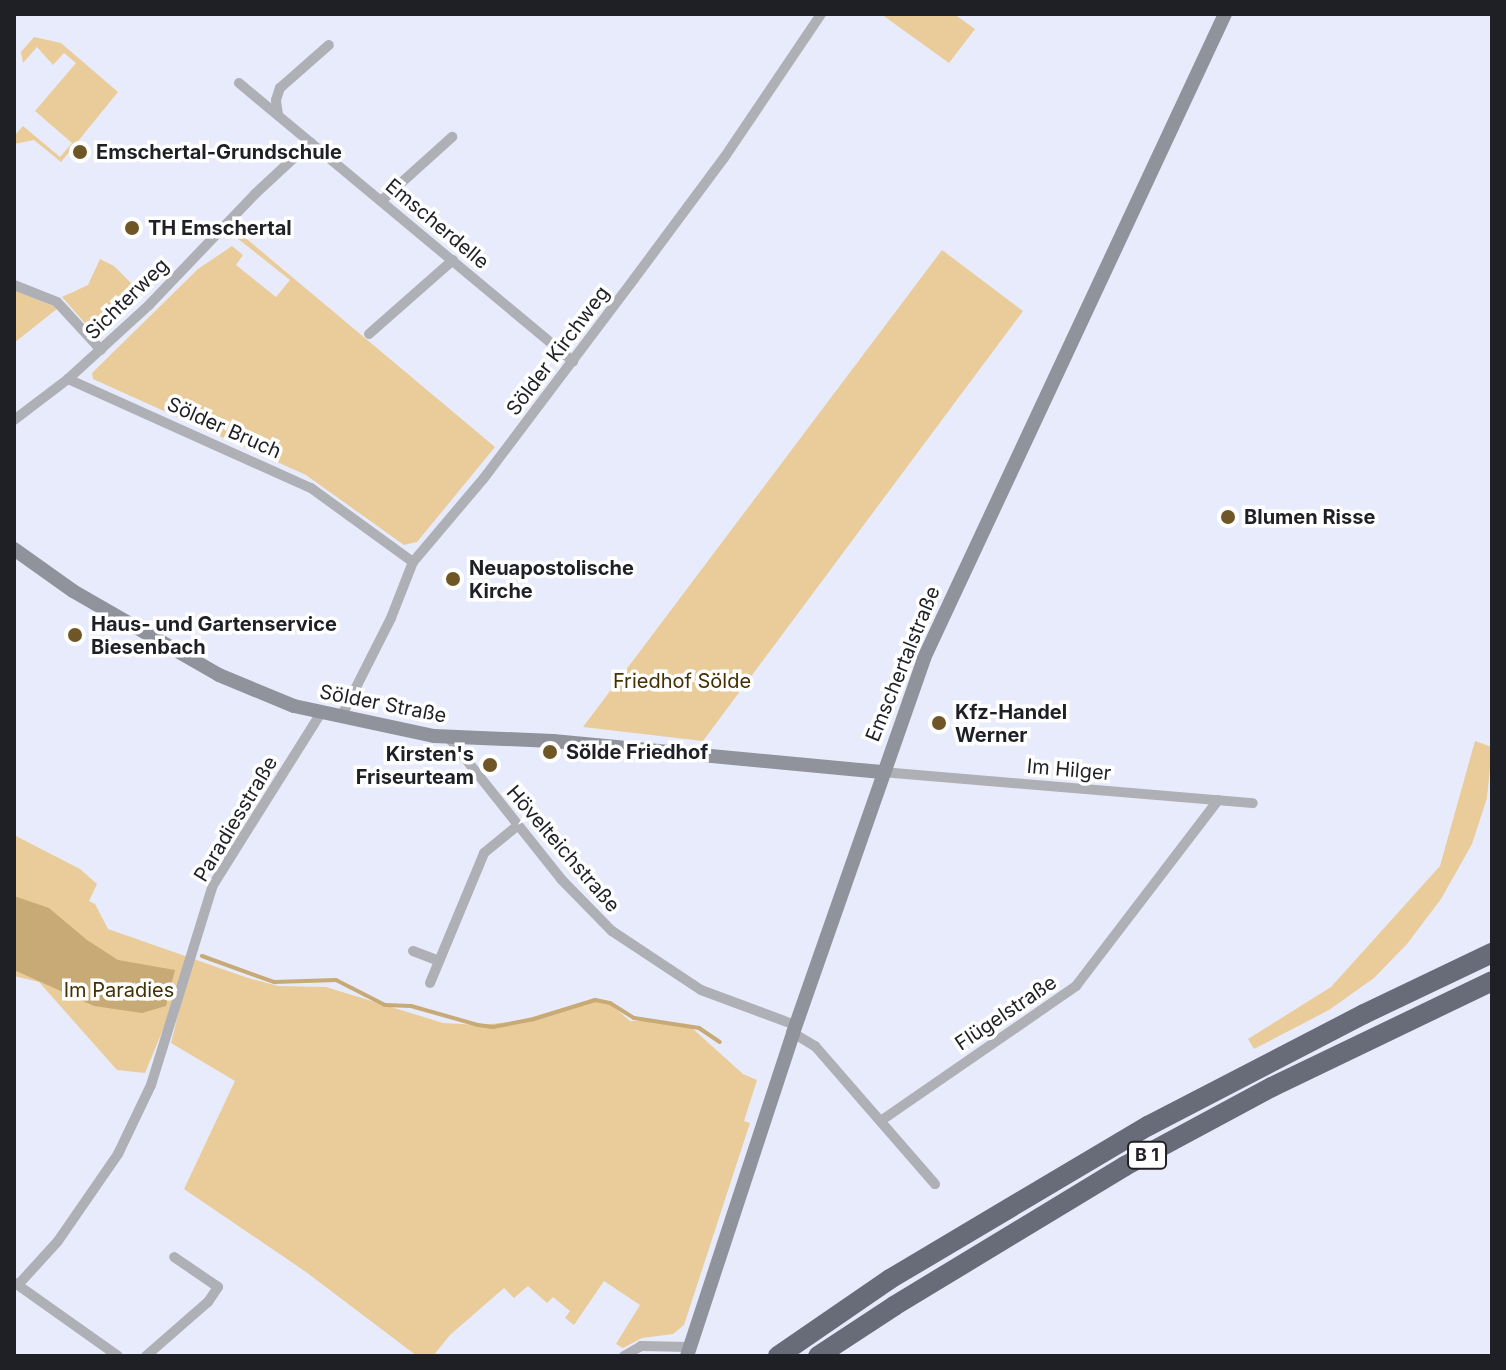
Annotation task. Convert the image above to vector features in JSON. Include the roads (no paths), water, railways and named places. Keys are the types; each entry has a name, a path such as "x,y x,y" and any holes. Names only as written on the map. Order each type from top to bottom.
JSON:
{"highway":[{"name":"B 1","path":"778,1356 890,1279 1135,1133 1244,1074 1492,953"},
{"name":"B 1","path":"818,1356 921,1289 1125,1166 1272,1087 1492,981"}],"main road":[{"name":"Emschertalstraße","path":"688,1352 794,1029 924,658 1225,14"},
{"name":"Sölder Straße","path":"14,549 73,591 219,675 270,698 321,713 449,738 551,741 882,772"}],"street":[{"name":"Sölder Kirchweg","path":"341,717 391,618 413,562 484,478 573,361 724,158 821,14"},
{"path":"278,115 276,100 280,88 329,45"},
{"name":"Emscherdelle","path":"239,83 573,361"},
{"path":"381,201 452,137"},
{"name":"Sichterweg","path":"68,379 311,142"},
{"path":"369,334 453,260"},
{"path":"14,285 57,302 101,350"},
{"path":"14,420 68,379"},
{"name":"Sölder Bruch","path":"68,379 311,488 413,562"},
{"name":"Paradiesstraße","path":"16,1284 65,1232 118,1154 151,1085 213,885 321,713"},
{"name":"Hövelteichstraße","path":"449,738 576,897 640,952 701,990 794,1029 815,1046 935,1184"},
{"name":"Im Hilger","path":"882,772 1253,803"},
{"name":"Flügelstraße","path":"882,1120 1076,986 1218,800"},
{"path":"430,983 484,853 517,826"},
{"path":"413,951 439,961"},
{"path":"146,1356 208,1302 218,1287 174,1257"},
{"path":"16,1284 118,1356"},
{"path":"624,1356 641,1346 688,1352"}],"waterway":[{"path":"202,956 274,982 336,980 385,1005 411,1006 478,1025 493,1027 534,1019 595,1000 610,1003 634,1018 699,1028 720,1042"}],"place":[{"name":"Emschertal-Grundschule","path":"80,152"},
{"name":"TH Emschertal","path":"132,228"},
{"name":"Blumen Risse","path":"1228,517"},
{"name":"Neuapostolische Kirche","path":"453,579"},
{"name":"Haus- und Gartenservice Biesenbach","path":"75,635"},
{"name":"Kfz-Handel Werner","path":"939,723"},
{"name":"Sölde Friedhof","path":"550,752"},
{"name":"Kirsten's Friseurteam","path":"490,765"}],"park label":[{"name":"Friedhof Sölde","path":"682,681"},
{"name":"Im Paradies","path":"119,990"}]}
